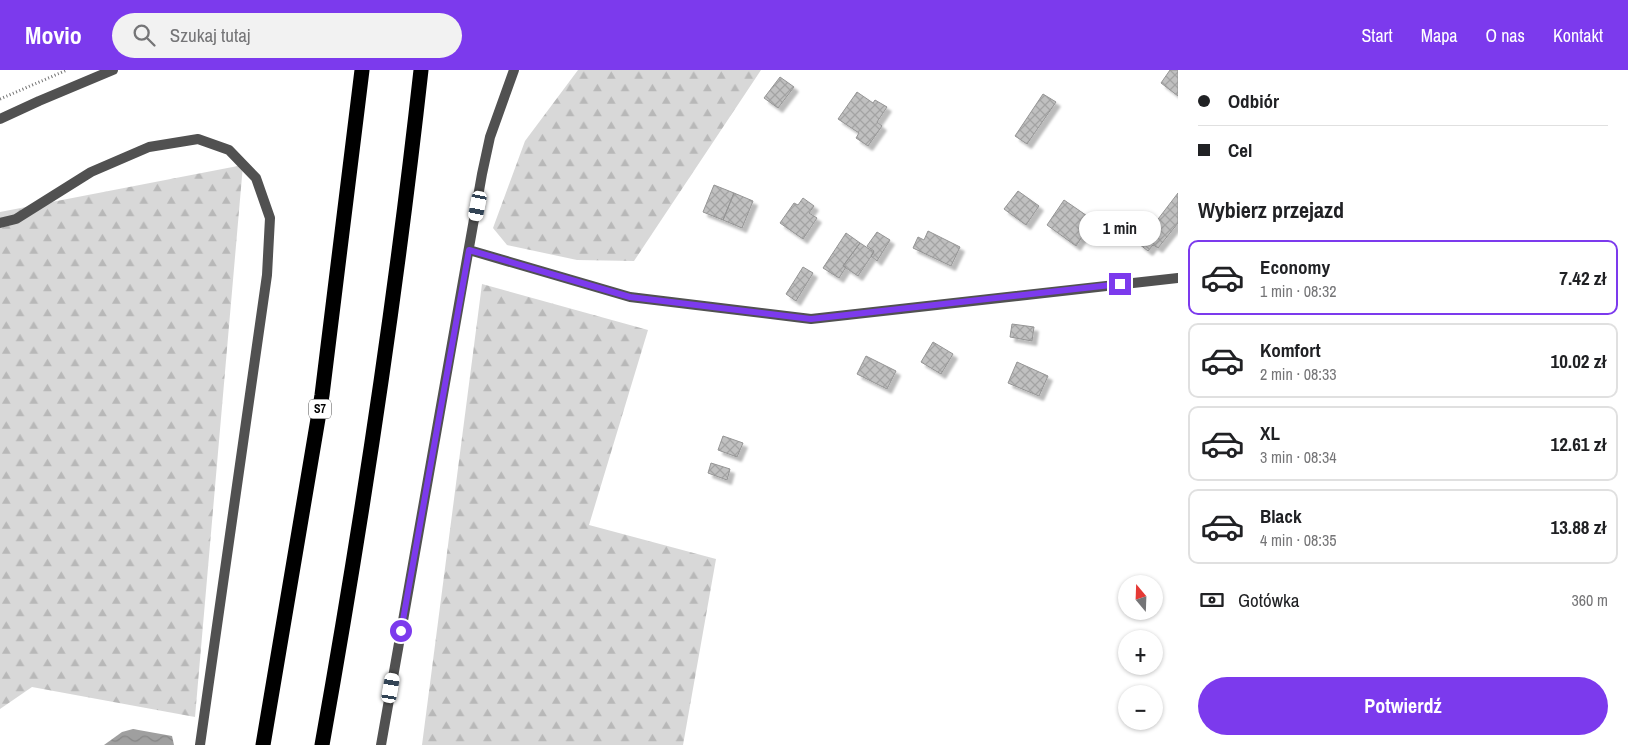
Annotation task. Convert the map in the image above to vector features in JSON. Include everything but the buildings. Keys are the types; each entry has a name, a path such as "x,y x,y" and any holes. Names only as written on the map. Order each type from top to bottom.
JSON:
{"highway":[{"name":"S7","path":"263,745 322,395 362,70"},
{"path":"322,745 370,456 406,206 421,70"}],"street":[{"path":"0,119 113,70"},
{"path":"381,745 490,137 514,70"},
{"path":"0,223 16,219 91,172 149,147 198,139 229,150 256,178 270,218 267,276 200,745"},
{"path":"469,250 630,297 811,319 1178,278"}],"path":[{"path":"0,99 67,70"}],"green space":[{"path":"578,70 761,70 634,261 577,260 507,245 493,228 525,141"},
{"path":"243,165 195,717 32,687 0,709 0,212"},
{"path":"482,284 648,330 589,525 716,559 683,745 422,745"}],"water":[{"path":"133,729 172,736 174,745 104,745 122,732"}],"route":[{"path":"401,631 469,250 630,297 811,319 1120,284"}]}
